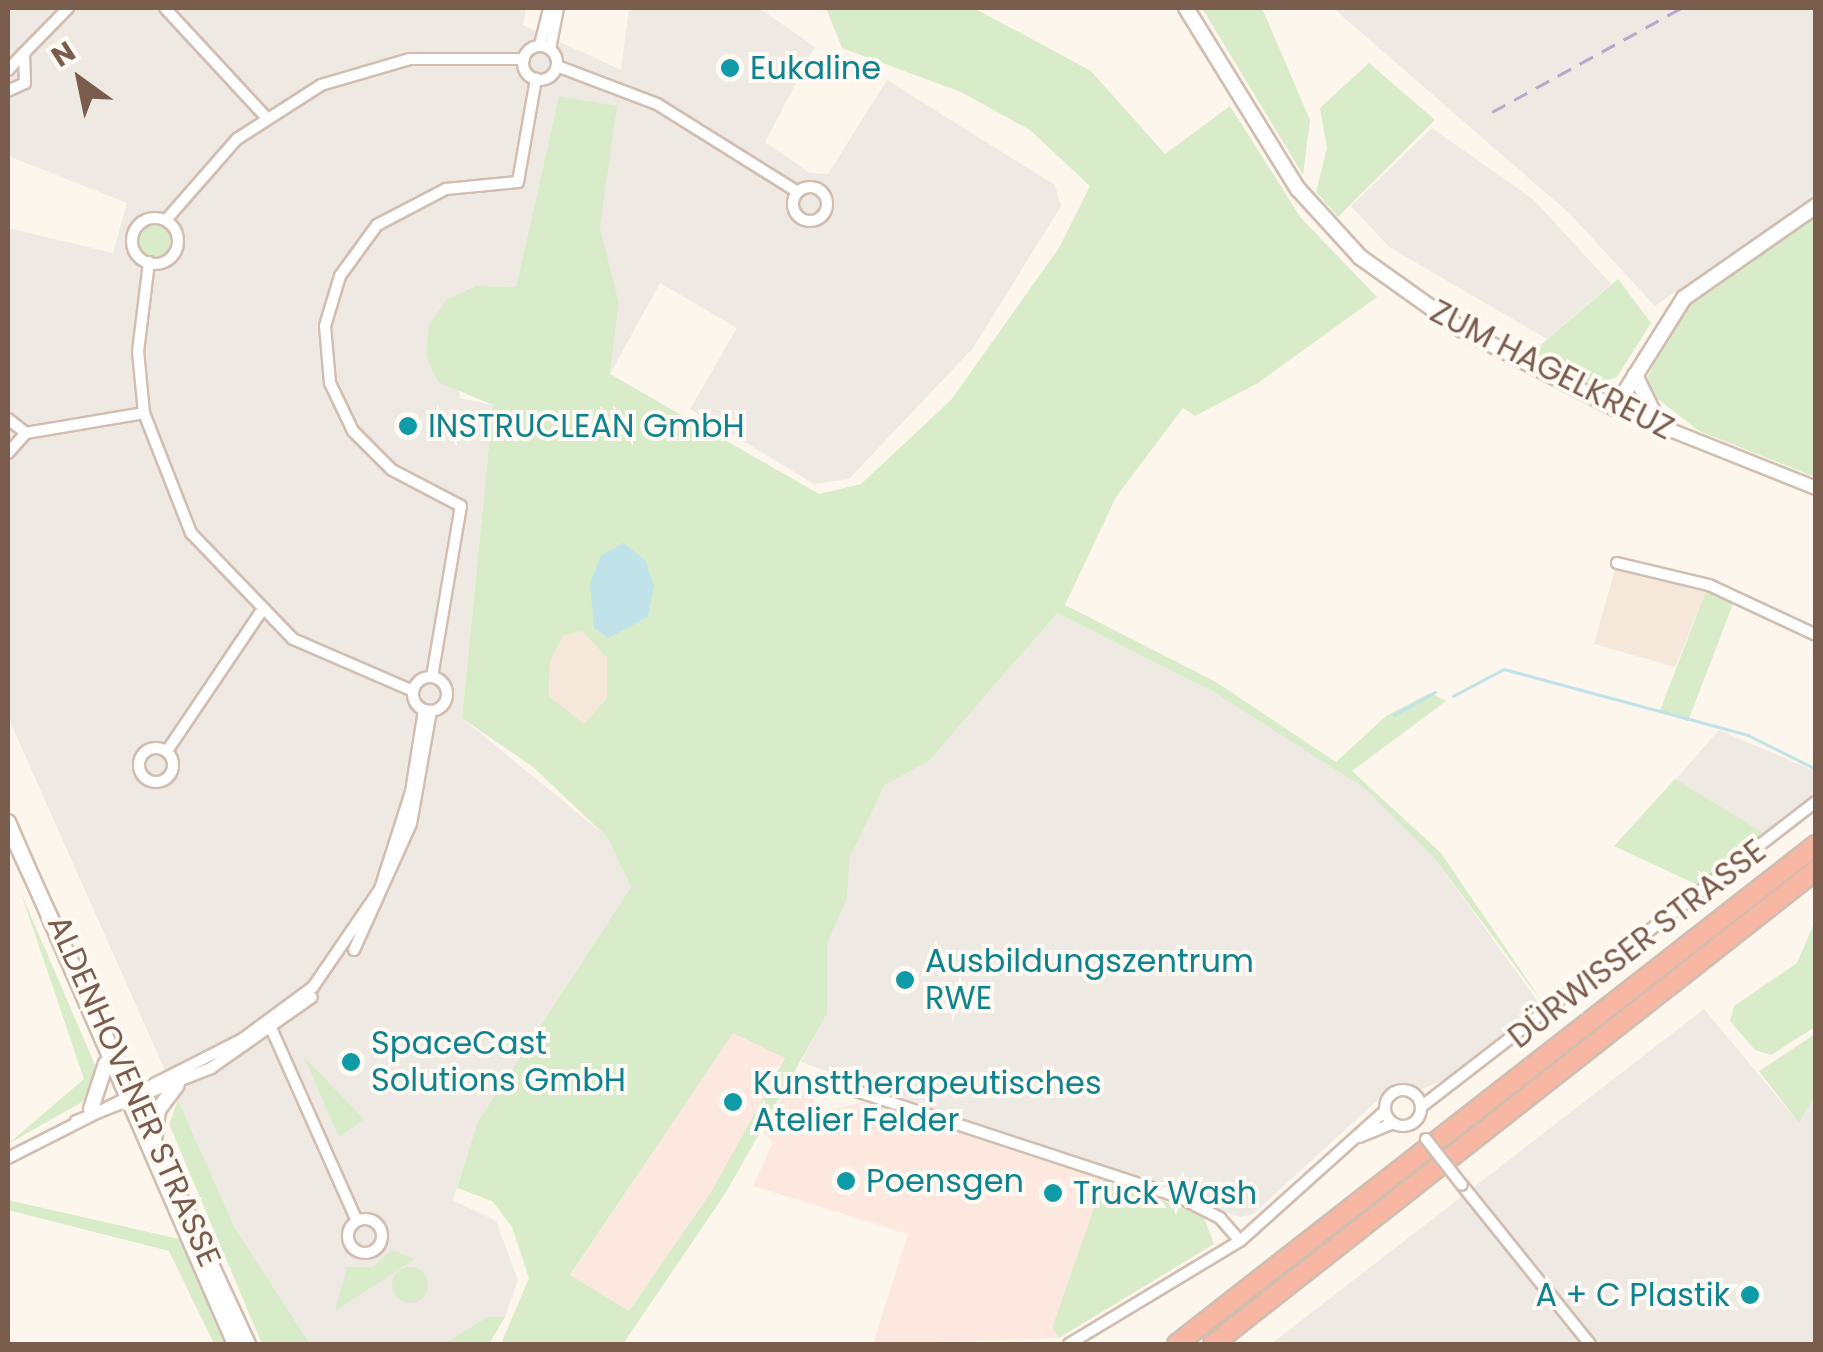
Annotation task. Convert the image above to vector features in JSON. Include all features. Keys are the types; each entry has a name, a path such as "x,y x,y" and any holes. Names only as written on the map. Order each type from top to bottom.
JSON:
{"highway":[{"path":"1176,1344 1816,846"},
{"path":"1213,1344 1816,870"}],"main road":[{"name":"ZUM HAGELKREUZ","path":"1186,8 1298,189 1360,257 1461,329 1616,408"},
{"path":"1616,408 1684,298 1816,206"},
{"path":"1635,375 1661,428"},
{"name":"ALDENHOVENER STRASSE","path":"8,822 106,1062 155,1135 248,1344"},
{"name":"ALDENHOVENER STRASSE","path":"15,840 234,1344"},
{"path":"91,1109 106,1062"},
{"path":"155,1135 158,1110 177,1085"}],"street":[{"path":"8,70 68,8"},
{"path":"165,8 265,116"},
{"path":"549,8 545,47 557,66 657,104 798,192"},
{"path":"427,710 413,692 341,666 260,614 190,534 144,414 138,351 149,262 134,235 147,220 166,220 265,116 396,61 524,59 545,47 558,8"},
{"path":"8,91 25,83 24,52"},
{"path":"413,692 432,677 461,506 392,470 353,431 330,383 325,326 340,276 377,225 446,189 518,182 536,79 524,59"},
{"path":"536,79 557,66"},
{"path":"149,262 176,250 166,220"},
{"name":"ZUM HAGELKREUZ","path":"1616,408 1816,488"},
{"path":"8,453 26,434 144,414"},
{"path":"8,419 26,434"},
{"path":"1617,563 1709,585 1816,635"},
{"path":"167,751 260,614"},
{"path":"76,1121 91,1109 177,1085 271,1027 326,972 380,889 411,792 427,710 447,698 432,677"},
{"name":"DÜRWISSER STRASSE","path":"1386,1112 1395,1092 1417,1117 1455,1082 1816,802"},
{"path":"8,1158 271,1027"},
{"path":"271,1027 357,1222"},
{"path":"838,1085 1181,1198 1220,1218 1240,1242"},
{"path":"1068,1344 1240,1242 1345,1144 1386,1112 1394,1124"},
{"path":"1345,1144 1417,1117 1426,1138 1590,1344"}],"shaded area":[{"path":"8,8 526,8 523,25 621,70 629,8 759,8 815,47 765,142 810,173 828,174 887,80 1055,185 1061,206 973,348 849,479 814,484 690,409 737,328 660,283 610,374 619,303 600,227 616,107 559,96 516,287 474,286 447,299 460,398 493,405 462,718 607,837 631,887 477,1123 453,1200 496,1221 518,1280 505,1317 487,1317 444,1344 310,1344 235,1228 8,717 8,228 113,253 127,203 8,156"},
{"path":"1333,8 1815,8 1815,196 1655,306 1570,214"},
{"path":"1432,128 1534,200 1611,284 1547,339 1389,247 1351,206"},
{"path":"1616,566 1707,588 1675,667 1594,644"},
{"path":"1057,613 1212,691 1364,788 1435,859 1544,1010 1453,1076 1422,1089 1393,1086 1253,1214 1240,1217 801,1062 827,1014 827,944 847,899 850,857 885,785 929,761"},
{"path":"582,631 607,658 607,699 584,724 549,696 550,661 563,636"},
{"path":"1719,730 1815,771 1815,795 1767,835 1675,780"},
{"path":"1704,1009 1798,1122 1815,1095 1815,1344 1271,1344"},
{"path":"733,1032 785,1057 711,1192 629,1311 570,1276"},
{"path":"796,1071 814,1077 813,1101 824,1111 863,1102 1104,1179 1052,1328 1059,1338 873,1344 908,1234 753,1186 773,1142 763,1133"}],"green space":[{"path":"826,8 974,8 1091,71 1165,154 1230,106 1301,218 1377,297 1258,383 1195,416 1183,408 1116,497 1065,605 1216,682 1336,762 1386,716 1430,693 1446,701 1352,771 1441,853 1545,1006 1435,859 1364,788 1212,691 1057,613 929,761 885,785 850,857 847,899 827,944 827,1014 725,1194 623,1344 501,1344 529,1278 512,1227 492,1201 457,1188 477,1123 631,887 607,837 533,767 462,718 493,405 438,382 426,356 429,325 447,299 475,286 516,287 559,96 617,106 600,227 619,303 610,374 819,494 861,484 951,400 1059,248 1090,186 1030,130 961,92 842,48","holes":["582,631 607,658 607,698 584,724 549,696 550,661 563,636","733,1033 785,1058 711,1192 629,1311 570,1275"]},
{"path":"1202,8 1262,8 1310,120 1303,175"},
{"path":"1369,63 1435,120 1338,217 1316,192 1327,148 1320,108"},
{"path":"1815,214 1815,477 1699,431 1642,387 1688,302"},
{"path":"155,224 167,229 172,241 167,253 155,258 143,253 138,241 143,229"},
{"path":"1618,279 1651,323 1617,377 1592,385 1531,353"},
{"path":"1707,588 1735,599 1688,721 1660,710"},
{"path":"1675,779 1767,835 1702,887 1614,846"},
{"path":"21,893 99,1074 82,1102 8,1144 84,1079"},
{"path":"1815,921 1815,1027 1771,1055 1755,1050 1730,1021 1734,1006 1797,963"},
{"path":"1815,1034 1815,1095 1799,1123 1759,1071"},
{"path":"304,1057 364,1119 339,1137"},
{"path":"178,1100 235,1228 310,1344 262,1344 169,1124"},
{"path":"1104,1179 1203,1215 1214,1244 1059,1338 1052,1328"},
{"path":"8,1200 179,1239 228,1344 214,1344 169,1251 8,1210"},
{"path":"392,1250 415,1259 335,1311 347,1267 373,1267"},
{"path":"410,1267 423,1272 428,1285 423,1298 410,1303 397,1298 392,1285 397,1272"},
{"path":"487,1317 505,1317 489,1344 444,1344"}],"water":[{"path":"623,543 645,560 654,585 648,617 608,638 594,628 590,584 601,555"}],"waterway":[{"path":"1453,696 1504,669 1748,735 1816,769"},
{"path":"1394,715 1435,692"}],"railway":[{"path":"1492,112 1681,8"}],"place":[{"name":"Eukaline","path":"730,68"},
{"name":"INSTRUCLEAN GmbH","path":"408,426"},
{"name":"Ausbildungszentrum RWE","path":"905,980"},
{"name":"SpaceCast Solutions GmbH","path":"351,1062"},
{"name":"Kunsttherapeutisches Atelier Felder","path":"733,1102"},
{"name":"Poensgen","path":"846,1181"},
{"name":"Truck Wash","path":"1053,1193"},
{"name":"A + C Plastik","path":"1750,1295"}]}
